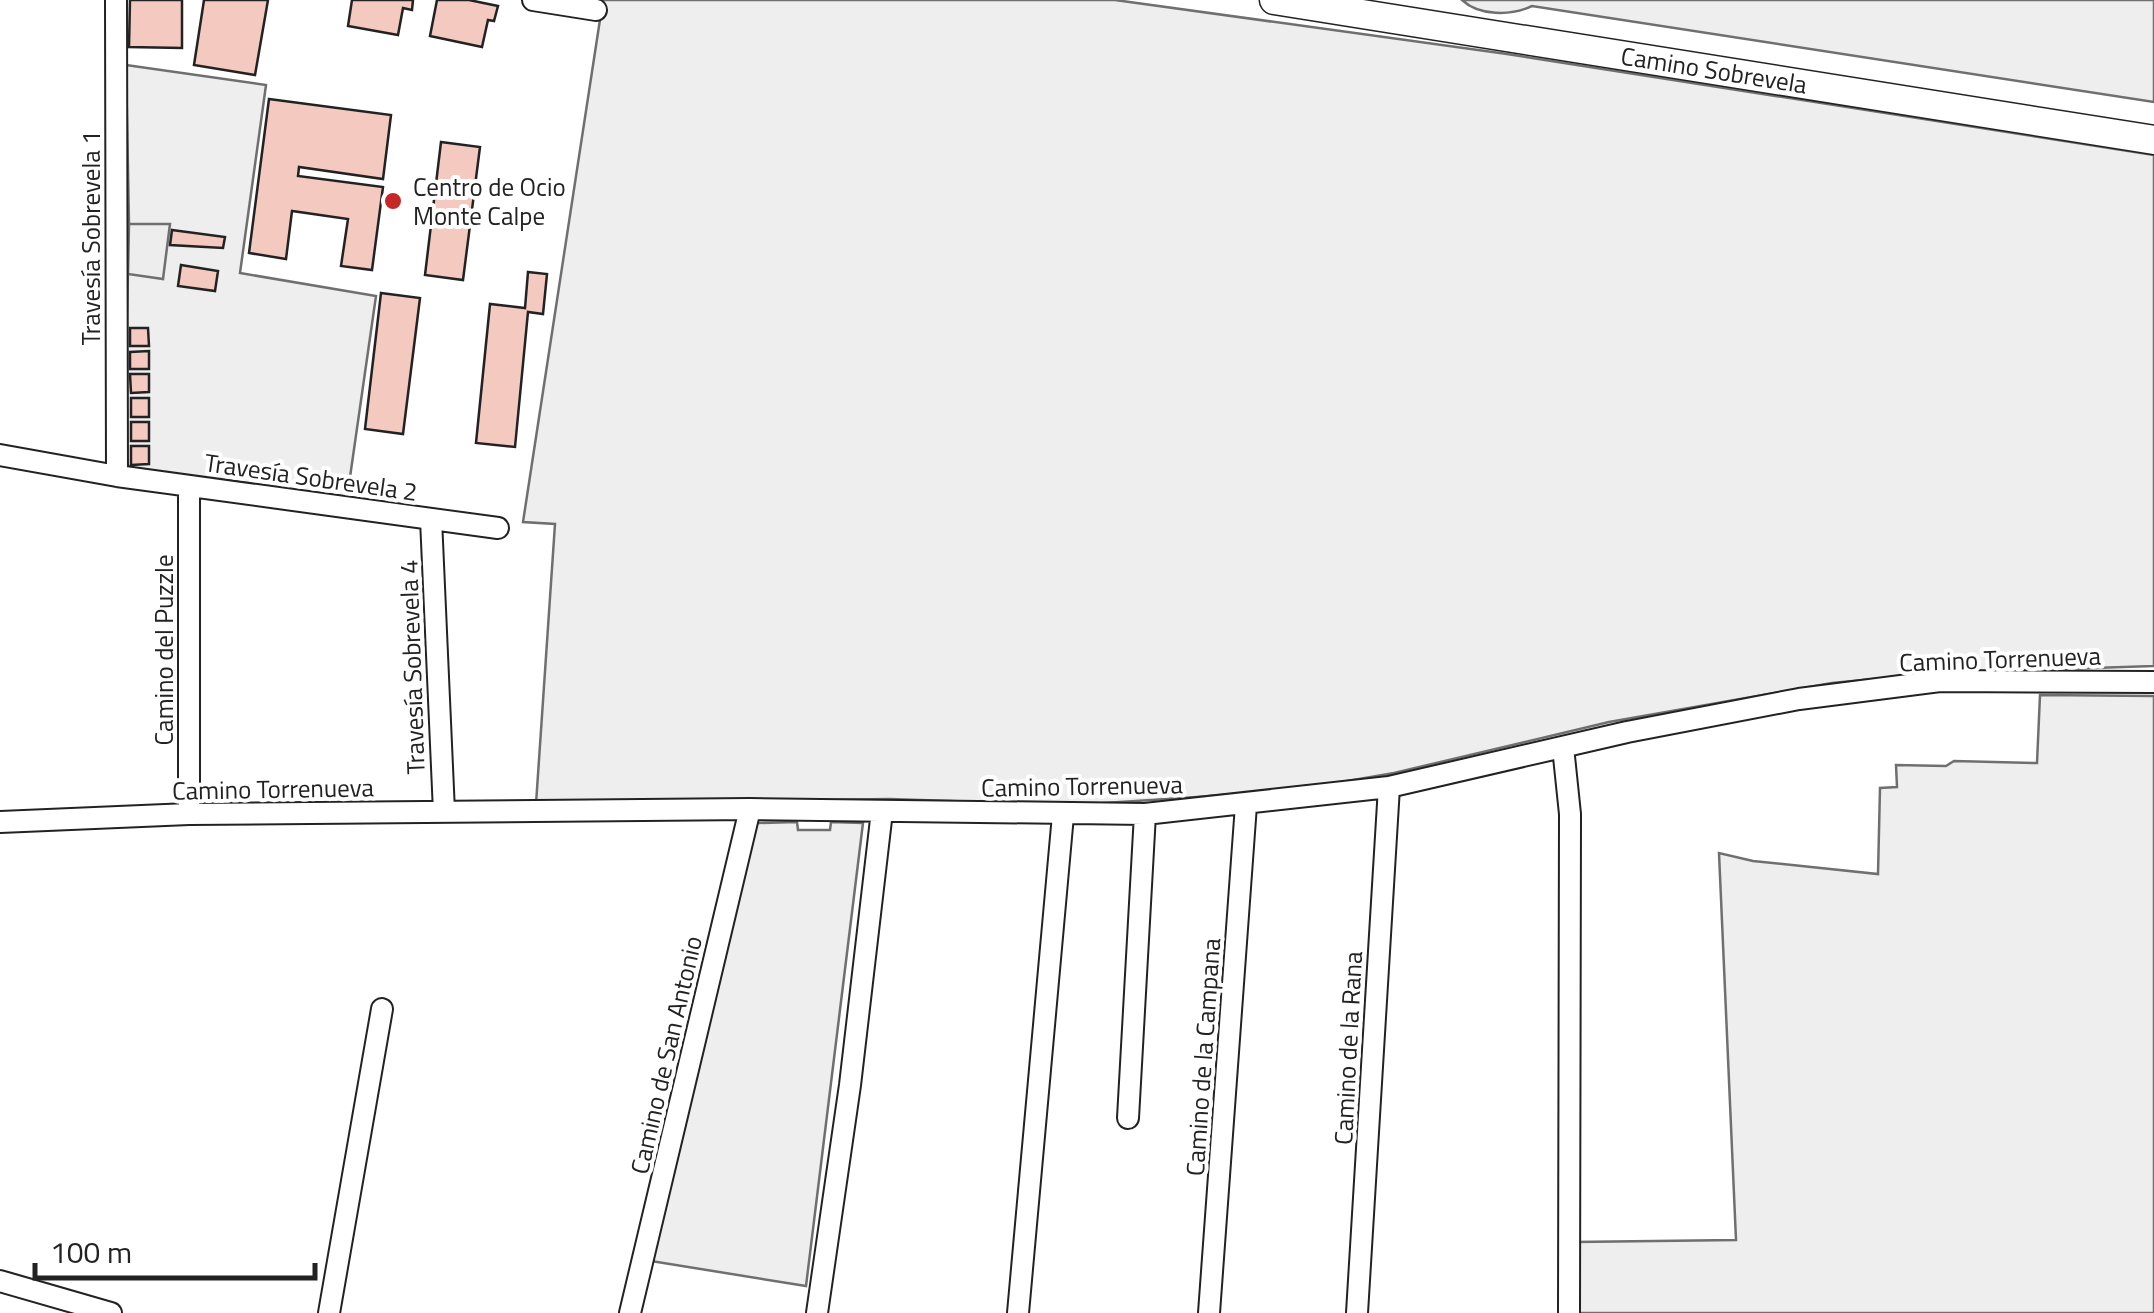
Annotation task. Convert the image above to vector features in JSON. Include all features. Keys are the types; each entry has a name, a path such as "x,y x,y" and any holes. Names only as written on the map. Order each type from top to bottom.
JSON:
{"main road":[{"name":"Camino Sobrevela","path":"1274,0 2154,140"}],"street":[{"name":"Travesía Sobrevela 1","path":"116,0 117,476"},
{"path":"532,0 596,10"},
{"name":"Travesía Sobrevela 2","path":"0,455 117,476 498,528"},
{"name":"Camino del Puzzle","path":"189,486 189,814"},
{"name":"Travesía Sobrevela 4","path":"431,519 444,812"},
{"name":"Camino Torrenueva","path":"0,822 189,814 750,809 1145,814 1389,787 1799,699 1940,681 2154,682"},
{"path":"1564,747 1570,814 1568,1313"},
{"name":"Camino de la Rana","path":"1357,1313 1389,787"},
{"name":"Camino de la Campana","path":"1209,1313 1246,805"},
{"name":"Camino de San Antonio","path":"630,1313 750,809"},
{"path":"818,1313 882,811"},
{"path":"1128,1118 1145,814"},
{"path":"1018,1313 1063,815"},
{"path":"329,1313 382,1009"},
{"path":"0,1281 111,1313"}],"shaded area":[{"path":"603,0 1115,0 1507,54 2154,155 2154,666 1937,673 1832,683 1609,722 1394,773 1307,788 1074,805 890,799 536,804 555,524 523,522"},
{"path":"1462,0 2154,0 2154,102 1532,6 1505,13 1486,12"},
{"path":"126,65 266,85 240,273 376,296 347,498 132,470 124,460 129,224"},
{"path":"129,224 170,224 163,279 128,274"},
{"path":"2040,695 2154,696 2154,1313 1575,1313 1574,1242 1736,1240 1719,853 1753,861 1878,874 1880,788 1897,787 1896,765 1946,766 1954,761 2037,763"},
{"path":"797,822 798,830 830,830 831,822 863,823 806,1286 651,1261 757,823"}],"building":[{"path":"130,0 182,0 182,48 129,47"},
{"path":"204,0 268,0 255,75 194,65"},
{"path":"352,0 413,0 412,10 403,8 398,35 348,26"},
{"path":"437,0 469,0 498,6 494,21 488,20 482,47 430,36"},
{"path":"269,99 391,115 383,179 299,167 298,176 383,187 372,270 341,266 348,219 292,211 286,259 249,253"},
{"path":"441,142 480,147 463,280 425,275"},
{"path":"172,230 225,237 223,248 170,245"},
{"path":"181,265 218,271 215,291 178,286"},
{"path":"528,272 547,274 543,314 528,312 515,447 476,443 490,304 525,308"},
{"path":"381,293 420,298 403,434 365,429"},
{"path":"130,328 148,328 149,346 130,346"},
{"path":"149,351 149,369 130,369 130,352"},
{"path":"130,374 149,374 149,392 131,393"},
{"path":"131,398 149,398 149,417 131,417"},
{"path":"131,422 149,422 149,441 131,441"},
{"path":"131,446 149,446 149,464 131,465"}],"place":[{"name":"Centro de Ocio Monte Calpe","path":"393,201"}]}
